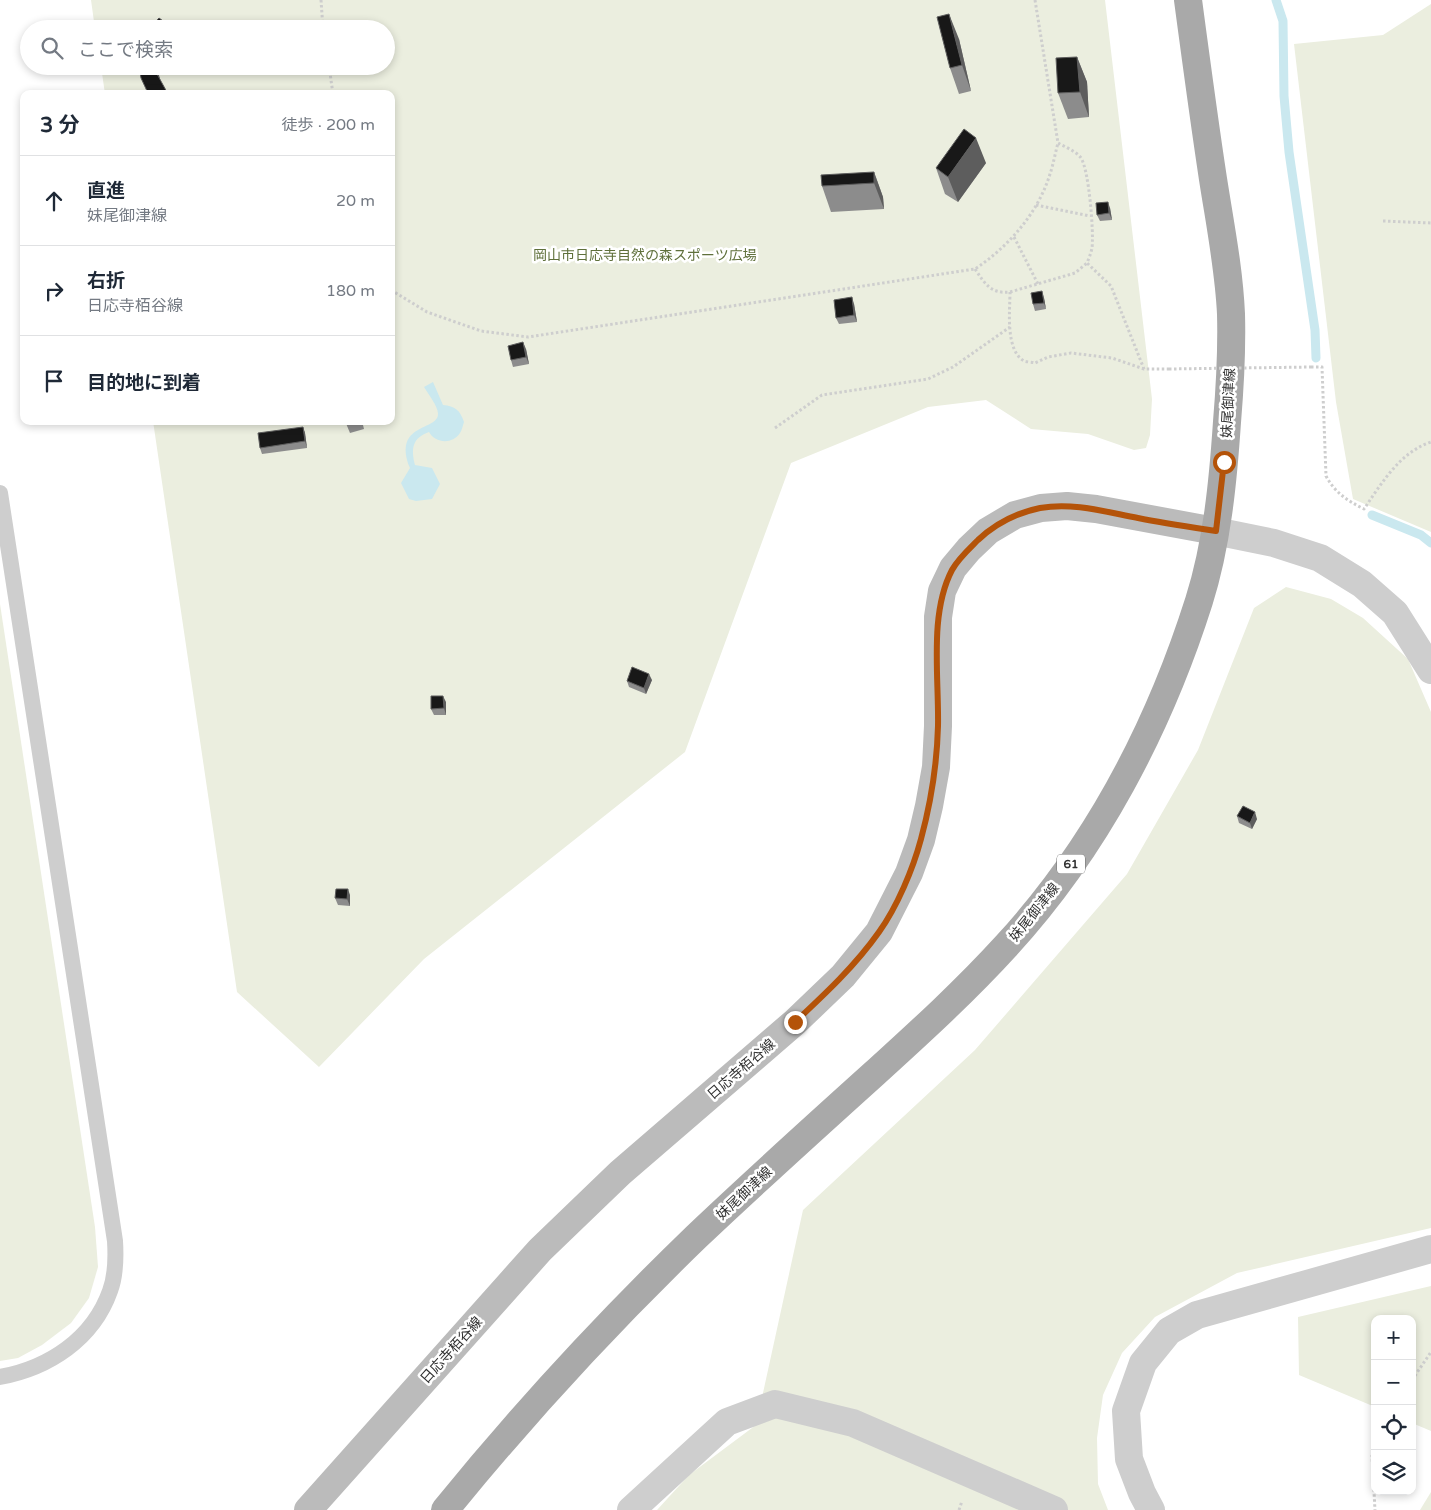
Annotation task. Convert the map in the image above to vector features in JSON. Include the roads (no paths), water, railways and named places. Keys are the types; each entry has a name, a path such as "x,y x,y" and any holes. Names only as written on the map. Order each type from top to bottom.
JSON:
{"main road":[{"name":"妹尾御津線","path":"445,1510 496,1448 595,1340 697,1237 947,1007 1005,947 1038,909 1069,868 1129,772 1172,679 1200,600 1216,531 1224,462 1230,382 1231,313 1224,248 1188,0"},
{"name":"日応寺栢谷線","path":"308,1510 540,1250 620,1173 808,1010 843,976 879,932 909,873 921,840 929,806 936,767 938,617 942,591 953,568 969,549 988,531 1015,515 1041,508 1067,506 1216,531"}],"street":[{"path":"1216,531 1274,543 1320,558 1362,584 1395,614 1431,670"},
{"path":"1151,1510 1142,1493 1129,1459 1126,1411 1143,1363 1169,1331 1197,1315 1431,1249"},
{"path":"631,1510 727,1422 775,1404 853,1423 1054,1510"}],"lane":[{"path":"0,493 115,1241 116,1265 110,1290 95,1321 73,1345 43,1365 0,1377"}],"water":[{"path":"433,382 443,405 456,409 461,414 464,422 457,437 448,441 439,440 429,432 423,434 416,441 413,449 415,465 432,468 440,484 432,499 416,501 409,499 401,483 410,468 406,453 407,443 417,430 431,423 438,414 435,404 424,387"}],"waterway":[{"path":"1276,0 1283,21 1284,96 1289,152 1315,330 1316,358"},
{"path":"1372,515 1421,535 1431,543"}],"park label":[{"name":"岡山市日応寺自然の森スポーツ広場","path":"645,255"}]}
